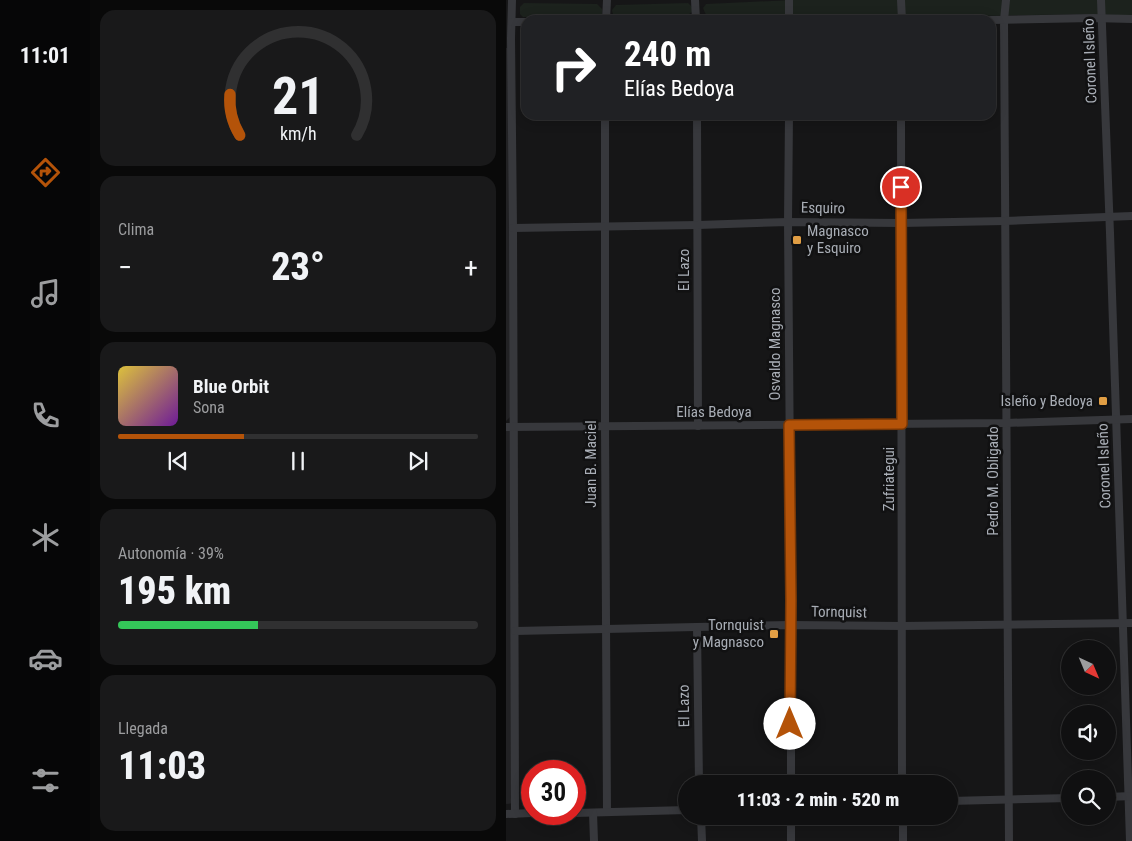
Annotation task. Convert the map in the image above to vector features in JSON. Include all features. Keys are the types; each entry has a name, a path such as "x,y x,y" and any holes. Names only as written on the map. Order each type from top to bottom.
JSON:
{"street":[{"path":"506,5 512,0"},
{"path":"512,0 512,22 509,38 513,228 510,427 515,632 515,814"},
{"path":"606,0 606,15"},
{"path":"695,0 696,15"},
{"path":"789,0 789,15"},
{"path":"901,0 902,15"},
{"name":"Pedro M. Obligado","path":"1006,0 1004,20 1009,841"},
{"name":"Coronel Isleño","path":"1101,0 1110,216 1130,841"},
{"path":"996,20 1132,19"},
{"path":"512,22 521,22"},
{"name":"Juan B. Maciel","path":"605,120 607,812"},
{"name":"El Lazo","path":"697,120 698,426"},
{"name":"Osvaldo Magnasco","path":"789,120 791,775"},
{"name":"Zufriategui","path":"901,120 902,775"},
{"name":"Esquiro","path":"513,228 788,222 901,223 1005,221 1132,216"},
{"name":"Elías Bedoya","path":"510,427 1006,423 1132,419"},
{"name":"Tornquist","path":"515,632 790,625 902,626 1132,623"},
{"name":"El Lazo","path":"697,628 699,775"},
{"path":"1116,797 1130,796"},
{"path":"958,801 1061,798"},
{"path":"586,813 678,810"},
{"path":"593,813 594,841"},
{"path":"506,814 521,814"},
{"path":"702,825 702,841"},
{"path":"791,825 792,841"},
{"path":"902,825 903,841"}],"shaded area":[{"path":"792,0 1132,0 1132,16 1100,14 706,15 703,8 706,4"},
{"path":"524,3 597,4 602,9 602,15 521,15 520,7"},
{"path":"688,3 692,7 692,12 688,15 613,15 612,10 616,5"},
{"path":"506,48 509,48 511,416 506,421"},
{"path":"506,431 518,431 519,803 506,804"}],"place":[{"name":"Magnasco y Esquiro","path":"797,240"},
{"name":"Isleño y Bedoya","path":"1103,401"},
{"name":"Tornquist y Magnasco","path":"774,634"}],"route":[{"path":"790,724 789,425 902,424 901,187"}]}
